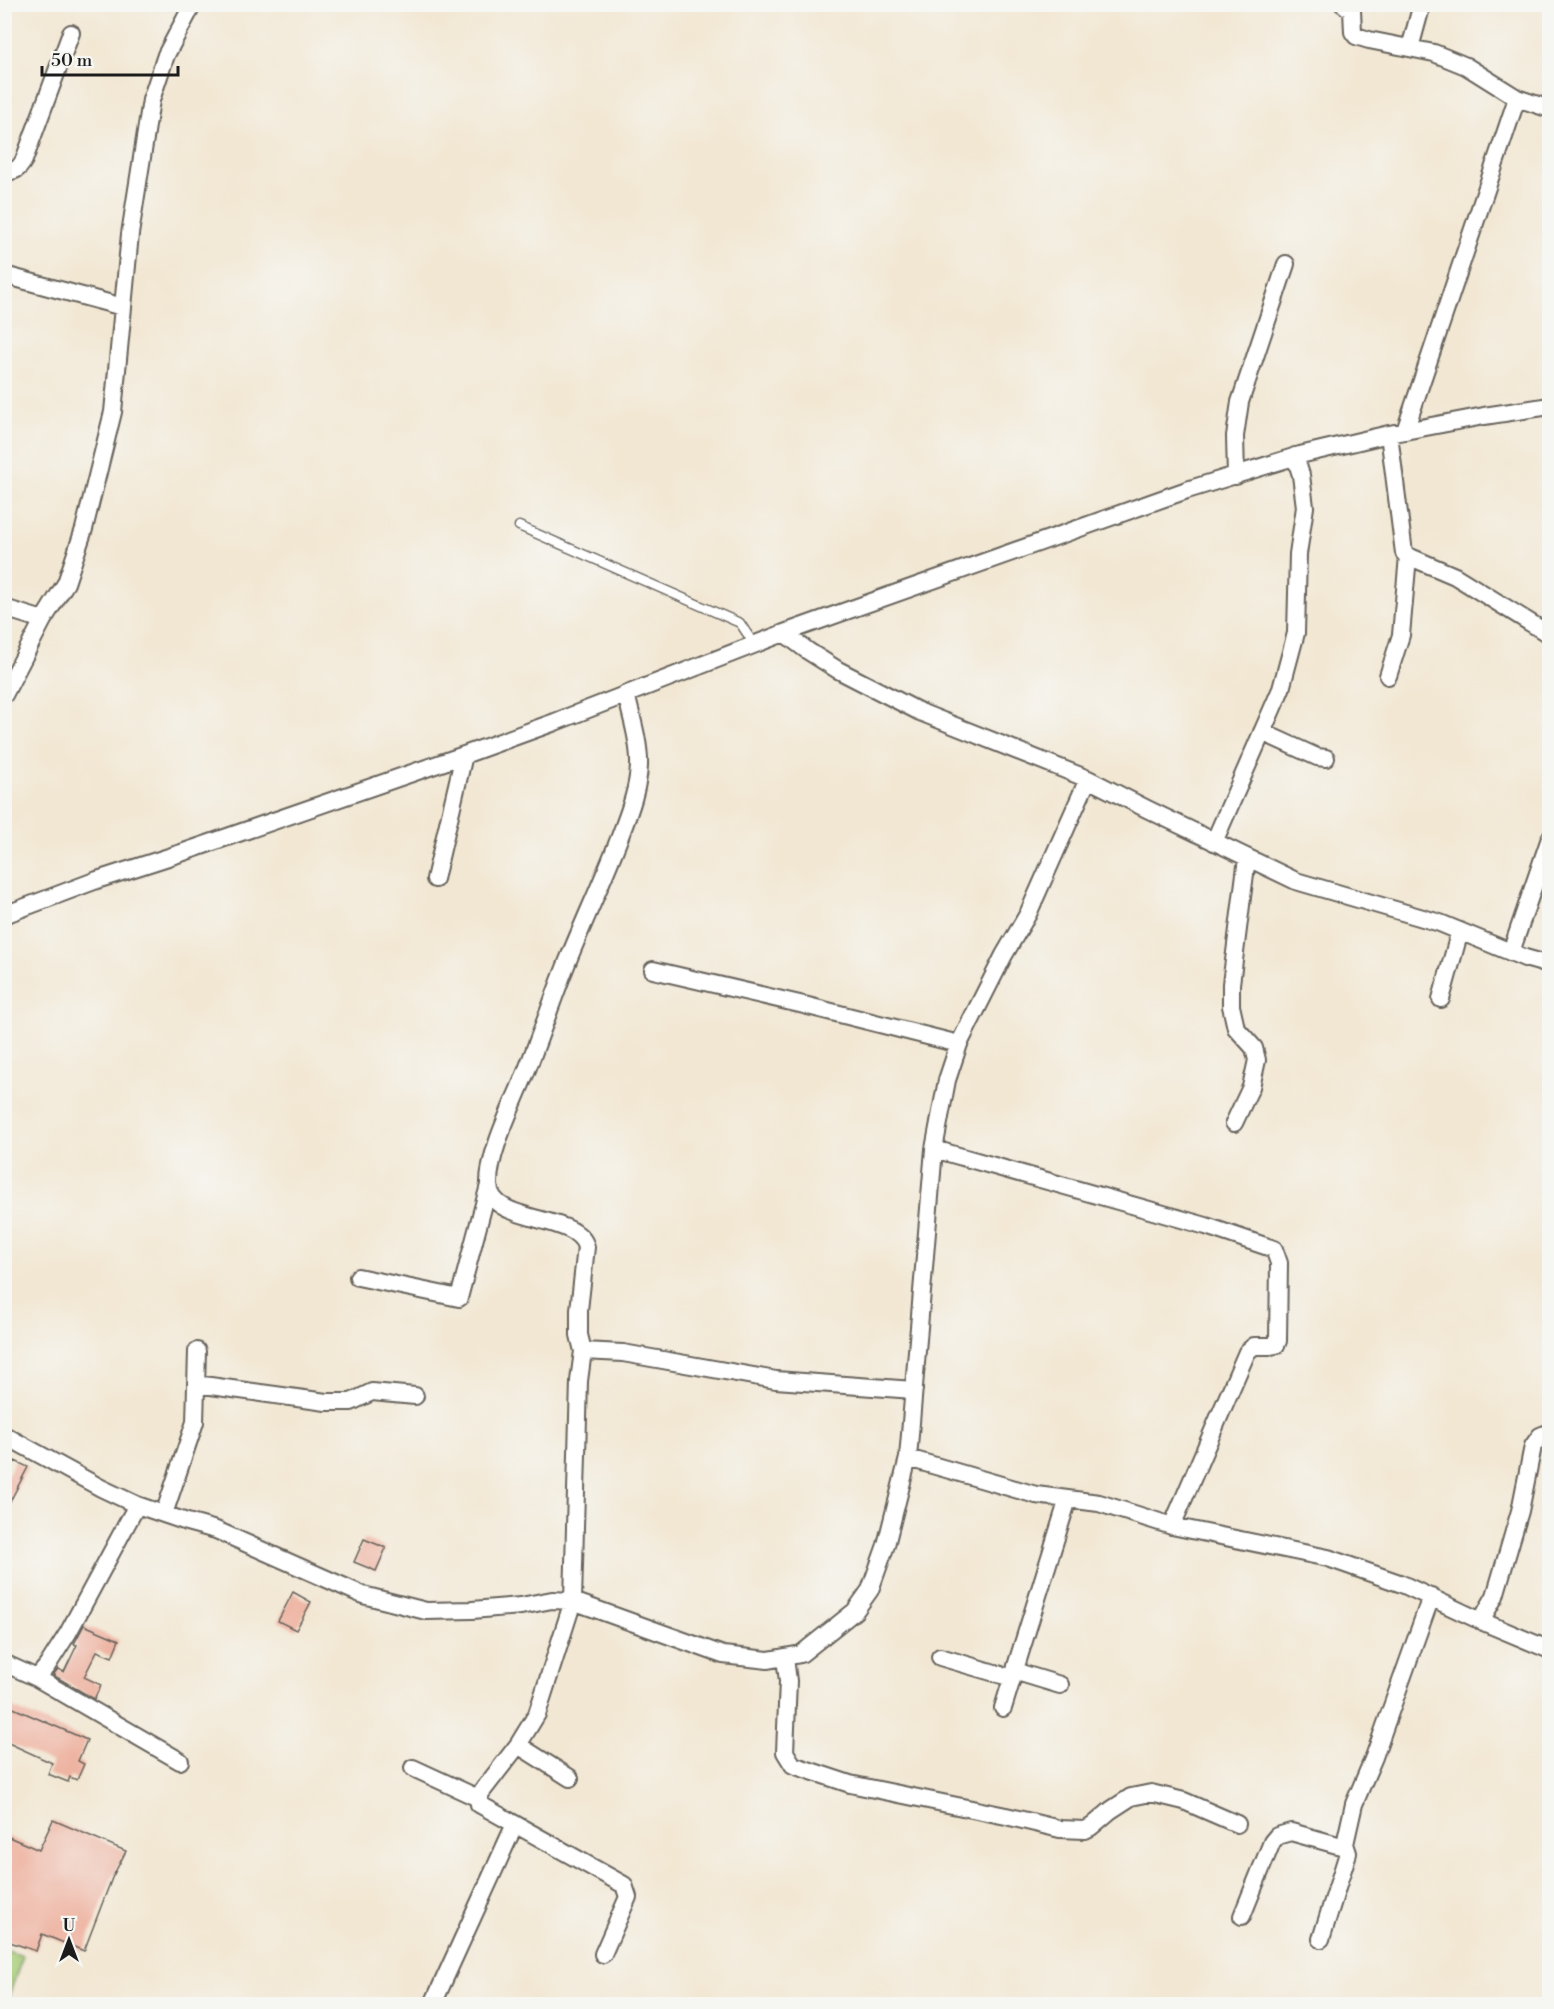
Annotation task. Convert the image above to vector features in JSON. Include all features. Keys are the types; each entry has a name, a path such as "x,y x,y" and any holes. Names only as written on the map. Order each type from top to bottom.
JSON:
{"street":[{"path":"4,695 43,620 66,583 84,529 113,412 130,234 151,100 166,55 193,4"},
{"path":"1343,4 1352,10 1353,32 1356,36 1434,53 1466,66 1516,98 1550,109"},
{"path":"1410,48 1422,4"},
{"path":"4,171 12,172 19,168 24,160 71,33"},
{"path":"1516,98 1397,433 1402,550 1408,556 1455,576 1550,635"},
{"path":"1236,476 1235,436 1240,402 1286,264"},
{"path":"4,274 123,307"},
{"path":"4,915 97,880 464,755 784,633 1187,490 1295,456 1397,433 1550,406"},
{"path":"1214,843 1281,688 1296,633 1298,554 1305,507 1301,475 1295,456"},
{"path":"1388,676 1401,635 1408,556"},
{"path":"4,608 43,620"},
{"path":"784,633 838,670 920,712 1088,779 1214,843 1296,881 1440,923 1510,952 1550,965"},
{"path":"357,1277 459,1298 489,1184 494,1156 569,959 631,808 640,764 626,694"},
{"path":"1262,732 1317,757 1326,758"},
{"path":"435,879 464,755"},
{"path":"4,1435 137,1505 216,1530 363,1595 426,1611 521,1606 552,1600 573,1601 723,1655 768,1660 801,1654 855,1611 870,1590 886,1545 908,1458 934,1149 947,1080 959,1044 1028,914 1088,779"},
{"path":"1510,952 1550,838"},
{"path":"1234,1123 1251,1087 1257,1060 1254,1048 1236,1028 1230,1006 1247,858"},
{"path":"1441,999 1460,931"},
{"path":"653,970 959,1044"},
{"path":"934,1149 1174,1217 1274,1249 1279,1263 1278,1341 1276,1345 1254,1346 1247,1352 1172,1526"},
{"path":"489,1184 490,1193 495,1201 519,1214 580,1234 585,1240 586,1247 579,1310 579,1335 583,1351 579,1381 573,1601 537,1714 518,1745 478,1797 479,1804 624,1885 628,1897 603,1954"},
{"path":"164,1514 195,1422 197,1351"},
{"path":"583,1351 623,1353 776,1380 914,1390"},
{"path":"196,1384 326,1401 351,1402 372,1392 415,1396"},
{"path":"1481,1621 1495,1596 1521,1511 1533,1446 1540,1436 1550,1431"},
{"path":"908,1458 1036,1494 1099,1503 1172,1526 1328,1558 1402,1584 1550,1650"},
{"path":"1003,1708 1068,1499"},
{"path":"37,1678 68,1633 137,1505"},
{"path":"1321,1939 1348,1853 1345,1844 1354,1804 1374,1757 1431,1597"},
{"path":"940,1657 1060,1685"},
{"path":"785,1658 788,1681 785,1752 789,1761 797,1767 850,1784 1060,1829 1085,1830 1131,1797 1151,1793 1184,1802 1238,1824"},
{"path":"4,1663 37,1678 180,1761"},
{"path":"518,1745 570,1778"},
{"path":"413,1768 478,1797"},
{"path":"433,2004 515,1824"},
{"path":"1242,1916 1272,1842 1277,1836 1291,1832 1341,1846 1345,1844"}],"lane":[{"path":"519,526 740,623 754,644"}],"green space":[{"path":"4,1950 23,1956 6,2004 4,2004"}],"building":[{"path":"15,1461 28,1467 4,1513 4,1481"},
{"path":"364,1539 386,1548 376,1571 354,1562"},
{"path":"293,1592 311,1602 296,1630 278,1621"},
{"path":"84,1625 119,1640 112,1657 97,1651 84,1677 101,1685 94,1699 53,1675 58,1669 64,1672"},
{"path":"4,1704 87,1740 78,1761 84,1764 77,1780 70,1777 68,1782 48,1774 52,1763 4,1741"},
{"path":"53,1820 126,1851 112,1878 84,1951 42,1934 36,1951 4,1940 4,1835 39,1850"}]}
